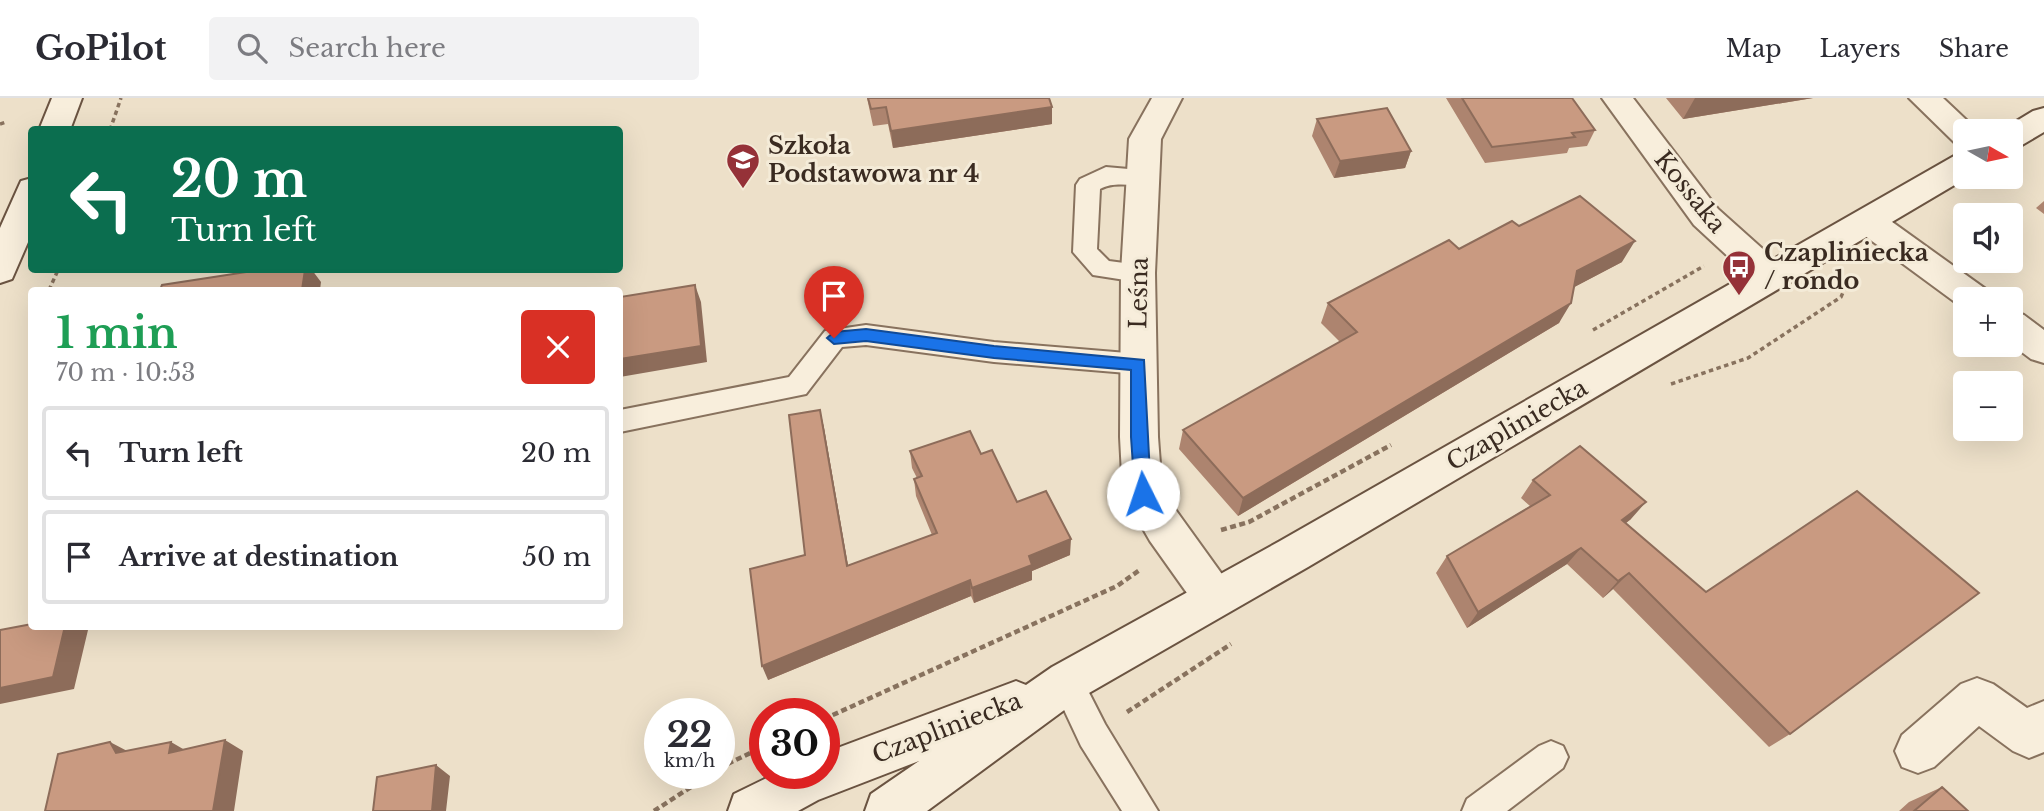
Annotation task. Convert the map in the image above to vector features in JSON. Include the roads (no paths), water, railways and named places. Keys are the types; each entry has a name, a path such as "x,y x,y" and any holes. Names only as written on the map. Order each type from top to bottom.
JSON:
{"street":[{"path":"56,126 67,98"},
{"name":"Leśna","path":"1167,98 1145,139 1138,273 1139,437 1143,494 1164,529 1214,597"},
{"name":"Kossaka","path":"1617,98 1706,217 1772,277"},
{"path":"1924,98 1953,124"},
{"path":"2023,131 2044,118"},
{"name":"Czapliniecka","path":"888,811 1067,682 1294,554 1953,171"},
{"path":"0,270 28,199"},
{"path":"1869,222 1958,287"},
{"path":"2023,334 2044,349"},
{"name":"Czapliniecka","path":"751,811 804,783 1067,682"},
{"path":"1919,751 1978,699 2029,736 2044,722"}],"lane":[{"path":"1138,273 1102,269 1085,252 1087,199 1088,185 1106,175 1143,177"},
{"path":"623,420 797,386 834,338 866,335 994,352 1139,364"},
{"path":"1067,682 1093,735 1140,811"},
{"path":"1479,811 1551,757"}],"place":[{"name":"Szkoła Podstawowa nr 4","path":"743,190"},
{"name":"Czapliniecka / rondo","path":"1739,297"}]}
